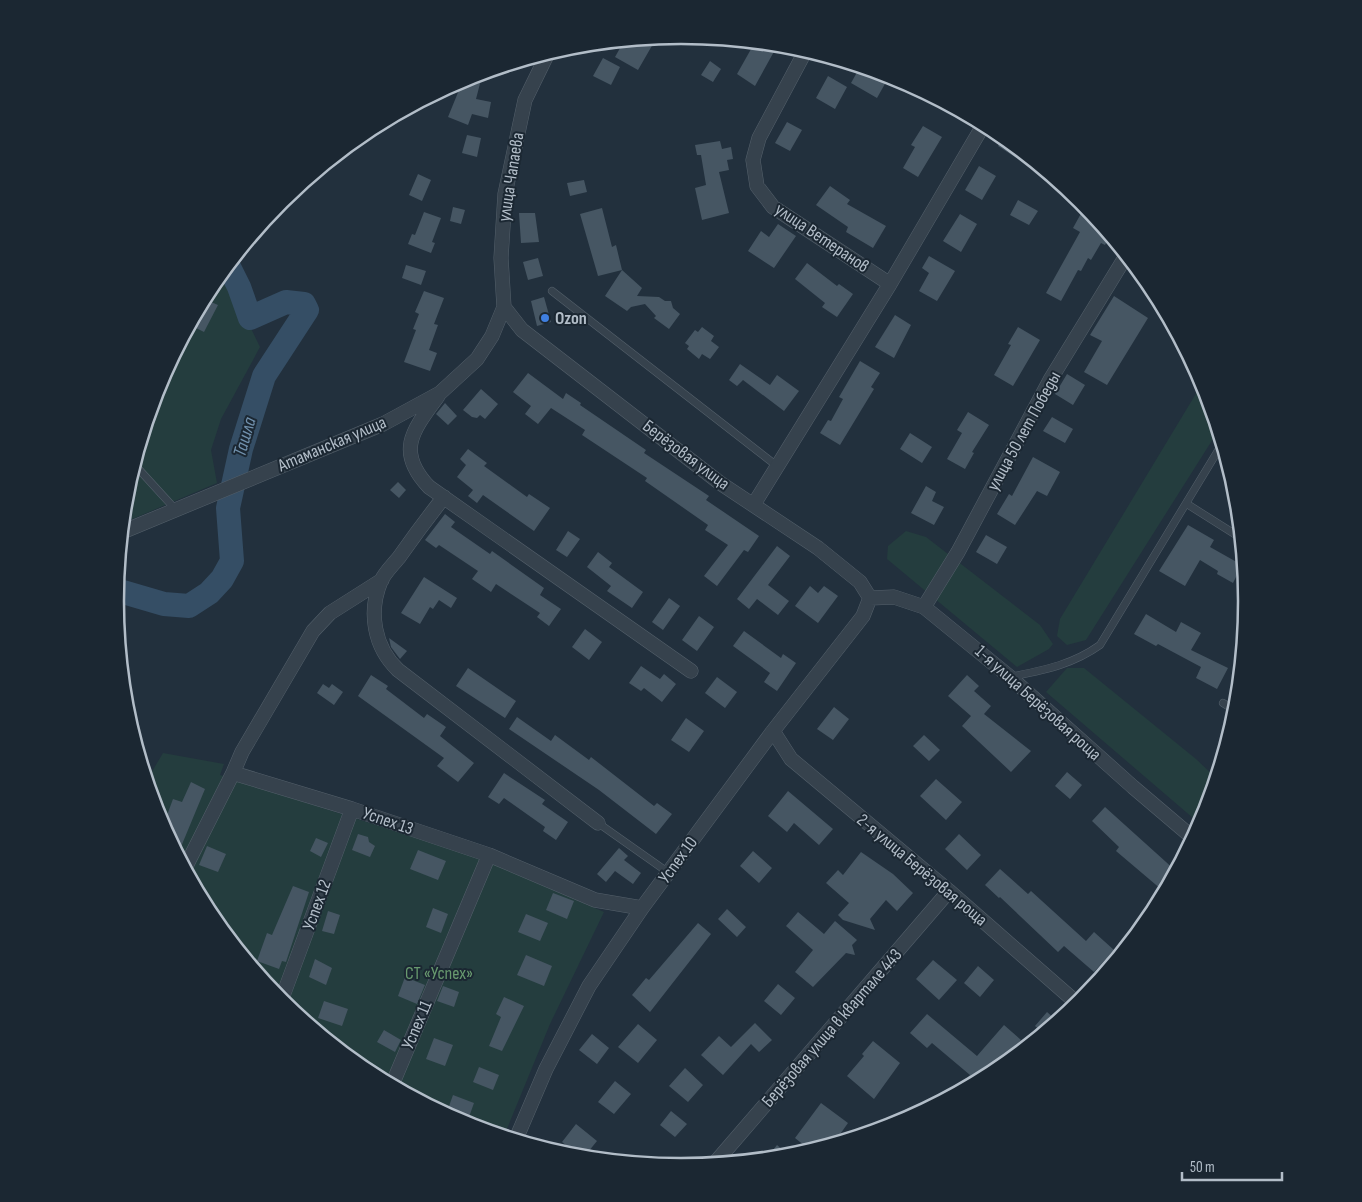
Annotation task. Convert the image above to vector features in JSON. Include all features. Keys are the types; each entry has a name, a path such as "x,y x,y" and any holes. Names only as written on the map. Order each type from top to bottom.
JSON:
{"street":[{"name":"улица Ветеранов","path":"802,57 759,138 753,160 757,186 773,207 890,284"},
{"name":"улица Чапаева","path":"504,308 500,258 505,194 525,100 544,61"},
{"path":"754,504 890,284 980,131"},
{"name":"улица 50 лет Победы","path":"924,607 958,552 1050,380 1123,262"},
{"name":"Атаманская улица","path":"129,526 216,495 383,424 440,393 476,359 492,336 504,308"},
{"name":"Берёзовая улица","path":"504,308 522,330 720,483 818,548 860,582 870,598"},
{"path":"440,393 411,438 410,457 417,473 444,497 692,670"},
{"path":"444,497 382,580 376,601 378,643 387,660 398,670 598,823"},
{"path":"188,861 242,752 313,631 330,613 382,580"},
{"name":"1-я улица Берёзовая роща","path":"870,598 894,597 924,607 1010,677 1133,788 1187,833"},
{"name":"Успех 10","path":"519,1134 546,1069 589,986 642,908 773,731 864,616 870,598"},
{"name":"2-я улица Берёзовая роща","path":"773,731 790,759 950,892 1071,998"},
{"name":"Успех 13","path":"233,773 352,809 489,855 596,900 642,908"},
{"name":"Успех 12","path":"284,992 352,809"},
{"name":"Успех 11","path":"394,1079 489,855"},
{"name":"Берёзовая улица в квартале 443","path":"720,1157 950,892"}],"lane":[{"path":"552,291 777,466"},
{"path":"1010,677 1049,669 1082,658 1100,645 1217,452"},
{"path":"140,470 176,510"},
{"path":"1186,504 1234,533"},
{"path":"1223,703 1229,706"},
{"path":"598,823 669,873"}],"green space":[{"path":"227,279 260,347 221,419 211,450 217,483 130,520 134,492 143,457 153,422 166,388 198,322"},
{"path":"1197,391 1214,438 1086,640 1067,645 1057,636 1060,619"},
{"path":"906,531 926,537 1040,625 1053,644 1049,649 1017,667 887,559 888,546"},
{"path":"1067,668 1084,668 1196,759 1211,773 1194,819 1046,692"},
{"name":"СТ «Успех»","path":"163,753 224,764 220,775 479,858 604,912 550,1024 506,1130 468,1116 402,1084 342,1043 287,995 239,940 198,880 166,814 151,773"}],"building":[{"path":"653,45 638,70 615,57 620,48"},
{"path":"751,49 774,52 755,86 737,74"},
{"path":"603,58 620,67 611,85 593,76"},
{"path":"710,61 721,69 713,82 701,75"},
{"path":"857,72 886,83 877,98 851,83"},
{"path":"828,76 847,87 835,109 816,98"},
{"path":"481,81 476,99 491,102 488,118 472,114 468,125 448,117 459,90"},
{"path":"787,122 802,130 790,151 775,143"},
{"path":"923,126 942,137 918,177 903,168 915,147 911,145"},
{"path":"467,135 481,138 477,157 462,153"},
{"path":"720,141 722,149 731,147 733,159 727,160 729,170 719,172 729,213 702,220 695,188 706,185 701,155 697,155 695,145"},
{"path":"999,144 1024,163 1024,163 998,146"},
{"path":"979,166 996,176 982,200 965,190"},
{"path":"418,174 431,180 422,201 409,195"},
{"path":"584,180 587,192 570,196 567,183"},
{"path":"830,186 850,200 847,204 886,226 873,248 846,232 848,227 816,205"},
{"path":"1018,200 1038,211 1029,225 1010,215"},
{"path":"453,207 465,210 461,224 450,221"},
{"path":"602,208 612,247 616,245 622,270 598,276 580,214"},
{"path":"424,212 441,218 432,242 435,243 431,253 408,244 412,234 415,235"},
{"path":"519,213 535,213 539,242 521,243"},
{"path":"1081,213 1107,242 1105,245 1101,243 1091,260 1088,258 1081,271 1078,270 1061,301 1046,293 1080,232 1073,228"},
{"path":"960,214 977,224 961,252 943,241"},
{"path":"778,224 796,236 774,268 748,251 761,231 769,237"},
{"path":"929,256 955,271 937,301 919,291 929,273 922,268"},
{"path":"538,258 543,276 528,280 523,262"},
{"path":"807,263 837,286 839,284 853,294 837,317 822,307 825,303 795,279"},
{"path":"406,265 426,271 421,285 402,278"},
{"path":"622,270 642,288 637,296 659,297 665,301 671,301 673,308 680,314 669,329 654,318 656,316 645,304 631,307 627,311 605,296"},
{"path":"424,291 444,298 434,324 438,325 429,350 437,353 430,371 404,362 416,330 413,329 419,314 415,312"},
{"path":"1114,296 1148,318 1107,385 1084,372 1102,341 1090,335"},
{"path":"544,297 551,322 537,326 531,301"},
{"path":"211,302 218,305 204,332 195,328"},
{"path":"895,315 911,325 894,358 875,347"},
{"path":"702,327 714,336 711,341 719,347 710,359 702,354 699,359 687,349 689,346 685,343 695,330 698,332"},
{"path":"1018,327 1040,340 1013,386 994,375 1011,345 1008,344"},
{"path":"860,361 880,373 871,387 874,389 840,445 820,433 828,420 831,421 843,399 839,397"},
{"path":"740,364 770,385 777,375 799,391 784,411 743,380 737,386 729,380"},
{"path":"528,373 563,399 566,393 581,403 580,405 646,450 644,453 709,496 706,500 759,536 748,552 744,550 717,586 704,576 728,545 705,530 708,525 645,481 647,478 582,435 585,430 551,408 538,424 525,414 531,406 513,392"},
{"path":"1067,374 1085,385 1073,405 1055,394"},
{"path":"481,389 498,404 485,419 480,415 477,418 472,417 463,410"},
{"path":"445,403 457,416 448,425 436,414"},
{"path":"968,412 989,425 972,452 974,453 965,469 947,459 962,433 957,430"},
{"path":"1052,417 1073,429 1065,443 1043,431"},
{"path":"910,433 932,447 922,463 900,449"},
{"path":"468,449 487,463 484,466 527,497 529,494 550,508 534,531 483,495 477,503 468,496 473,490 457,477 466,465 460,459"},
{"path":"1033,457 1060,472 1047,496 1037,491 1015,525 997,514 1009,494 1012,496"},
{"path":"398,482 406,490 399,498 390,490"},
{"path":"926,486 936,492 932,501 944,507 934,525 911,513"},
{"path":"445,514 455,522 451,527 490,554 492,551 544,588 540,595 561,609 549,626 537,617 540,613 496,584 491,592 472,579 478,571 439,545 436,548 425,540"},
{"path":"1188,525 1214,540 1210,547 1237,562 1237,574 1233,583 1217,574 1218,571 1200,560 1185,586 1159,571"},
{"path":"568,531 580,539 567,557 556,550"},
{"path":"986,535 1007,547 997,564 976,552"},
{"path":"777,546 790,556 768,585 789,601 778,615 757,599 749,609 737,599"},
{"path":"598,552 612,563 609,567 643,592 632,608 607,591 611,586 587,567"},
{"path":"424,577 457,598 451,608 439,600 433,609 430,607 420,624 401,613"},
{"path":"810,586 818,593 824,586 838,596 818,623 795,606"},
{"path":"669,598 680,606 663,630 652,622"},
{"path":"1146,614 1176,632 1181,622 1201,633 1191,650 1228,668 1217,689 1196,678 1201,667 1158,644 1156,646 1134,634"},
{"path":"699,616 714,627 697,651 682,640"},
{"path":"585,629 602,642 589,660 572,647"},
{"path":"744,631 781,658 783,654 796,663 777,691 764,682 770,673 733,646"},
{"path":"389,638 407,651 400,659 391,647"},
{"path":"641,666 660,679 664,674 676,684 662,702 644,688 641,691 629,683"},
{"path":"468,668 516,701 505,718 456,686"},
{"path":"371,675 388,686 386,689 424,718 427,714 446,727 440,736 474,763 458,782 437,766 444,758 358,696"},
{"path":"967,675 979,686 974,691 991,706 984,714 1031,751 1011,772 962,726 971,716 948,696"},
{"path":"717,677 737,692 725,708 705,693"},
{"path":"323,684 329,688 332,684 343,692 334,705 317,693"},
{"path":"834,707 849,719 833,740 817,729"},
{"path":"517,717 551,741 555,735 589,760 591,757 654,806 657,803 672,814 656,834 599,790 509,729"},
{"path":"686,718 704,731 689,752 671,740"},
{"path":"924,735 940,750 929,761 913,746"},
{"path":"1067,772 1082,785 1070,799 1055,786"},
{"path":"504,773 545,800 542,804 568,822 556,840 543,831 545,827 504,798 499,804 488,797"},
{"path":"936,779 962,802 946,820 920,796"},
{"path":"191,782 205,789 181,847 167,816 173,799 182,802"},
{"path":"788,791 833,829 819,845 794,823 787,832 768,816"},
{"path":"1105,807 1171,866 1159,888 1116,851 1119,847 1092,821"},
{"path":"358,834 368,837 369,842 375,846 370,857 352,850"},
{"path":"959,834 981,855 967,870 945,849"},
{"path":"316,838 328,843 321,857 310,851"},
{"path":"207,846 226,854 218,872 199,865"},
{"path":"619,848 628,856 624,860 641,873 633,884 615,871 606,882 597,874"},
{"path":"418,850 446,861 438,880 410,869"},
{"path":"753,851 772,868 759,883 740,866"},
{"path":"861,852 893,874 913,893 897,911 886,900 870,919 875,930 843,920 838,915 849,903 826,883 838,870 843,875"},
{"path":"1000,869 1028,894 1031,891 1086,941 1094,932 1114,950 1094,972 1064,946 1058,952 985,885"},
{"path":"293,886 309,892 286,962 282,961 279,969 257,961 267,933 272,935"},
{"path":"553,893 574,901 567,919 546,910"},
{"path":"433,908 448,914 441,933 426,927"},
{"path":"727,909 746,927 737,937 718,919"},
{"path":"328,911 340,915 334,934 322,931"},
{"path":"798,912 824,934 835,921 857,940 852,945 855,955 846,953 813,987 795,972 813,950 786,926"},
{"path":"526,914 548,923 540,941 518,932"},
{"path":"698,923 711,934 650,1012 632,995 646,978 649,980"},
{"path":"526,955 552,966 544,986 517,975"},
{"path":"315,959 332,968 326,985 309,977"},
{"path":"933,960 957,980 939,1000 916,979"},
{"path":"978,966 994,980 980,997 964,983"},
{"path":"405,977 425,985 417,1004 398,996"},
{"path":"778,984 795,998 781,1015 764,1001"},
{"path":"443,986 459,992 454,1007 437,1001"},
{"path":"504,997 524,1006 502,1051 489,1046 501,1017 496,1014"},
{"path":"324,1001 348,1009 342,1026 318,1018"},
{"path":"1047,1012 1052,1016 1038,1028 1035,1026"},
{"path":"927,1014 977,1056 1004,1025 1021,1040 1016,1046 969,1078 970,1075 932,1043 927,1048 910,1033"},
{"path":"755,1023 772,1040 759,1052 751,1044 723,1075 701,1055 719,1036 731,1047"},
{"path":"638,1024 657,1040 638,1063 618,1047"},
{"path":"384,1030 401,1040 395,1052 377,1042"},
{"path":"592,1034 609,1048 597,1064 579,1050"},
{"path":"434,1038 453,1045 445,1066 426,1059"},
{"path":"873,1041 900,1063 874,1099 847,1076 864,1056 862,1054"},
{"path":"479,1067 499,1075 493,1090 473,1082"},
{"path":"685,1068 703,1085 688,1102 669,1086"},
{"path":"615,1081 631,1094 614,1114 598,1102"},
{"path":"453,1095 474,1103 469,1116 449,1107"},
{"path":"821,1103 848,1123 840,1135 825,1139 803,1145 795,1138"},
{"path":"671,1111 687,1124 675,1137 660,1125"},
{"path":"576,1124 597,1141 589,1150 568,1147 562,1142"},
{"path":"777,1145 782,1149 773,1150"}],"waterway":[{"name":"Ташла","path":"124,592 164,604 189,606 209,593 222,579 232,561 228,508 241,449 264,376 307,310 304,304 286,302 250,318 232,272"}],"place":[{"name":"Ozon","path":"545,318"}]}
